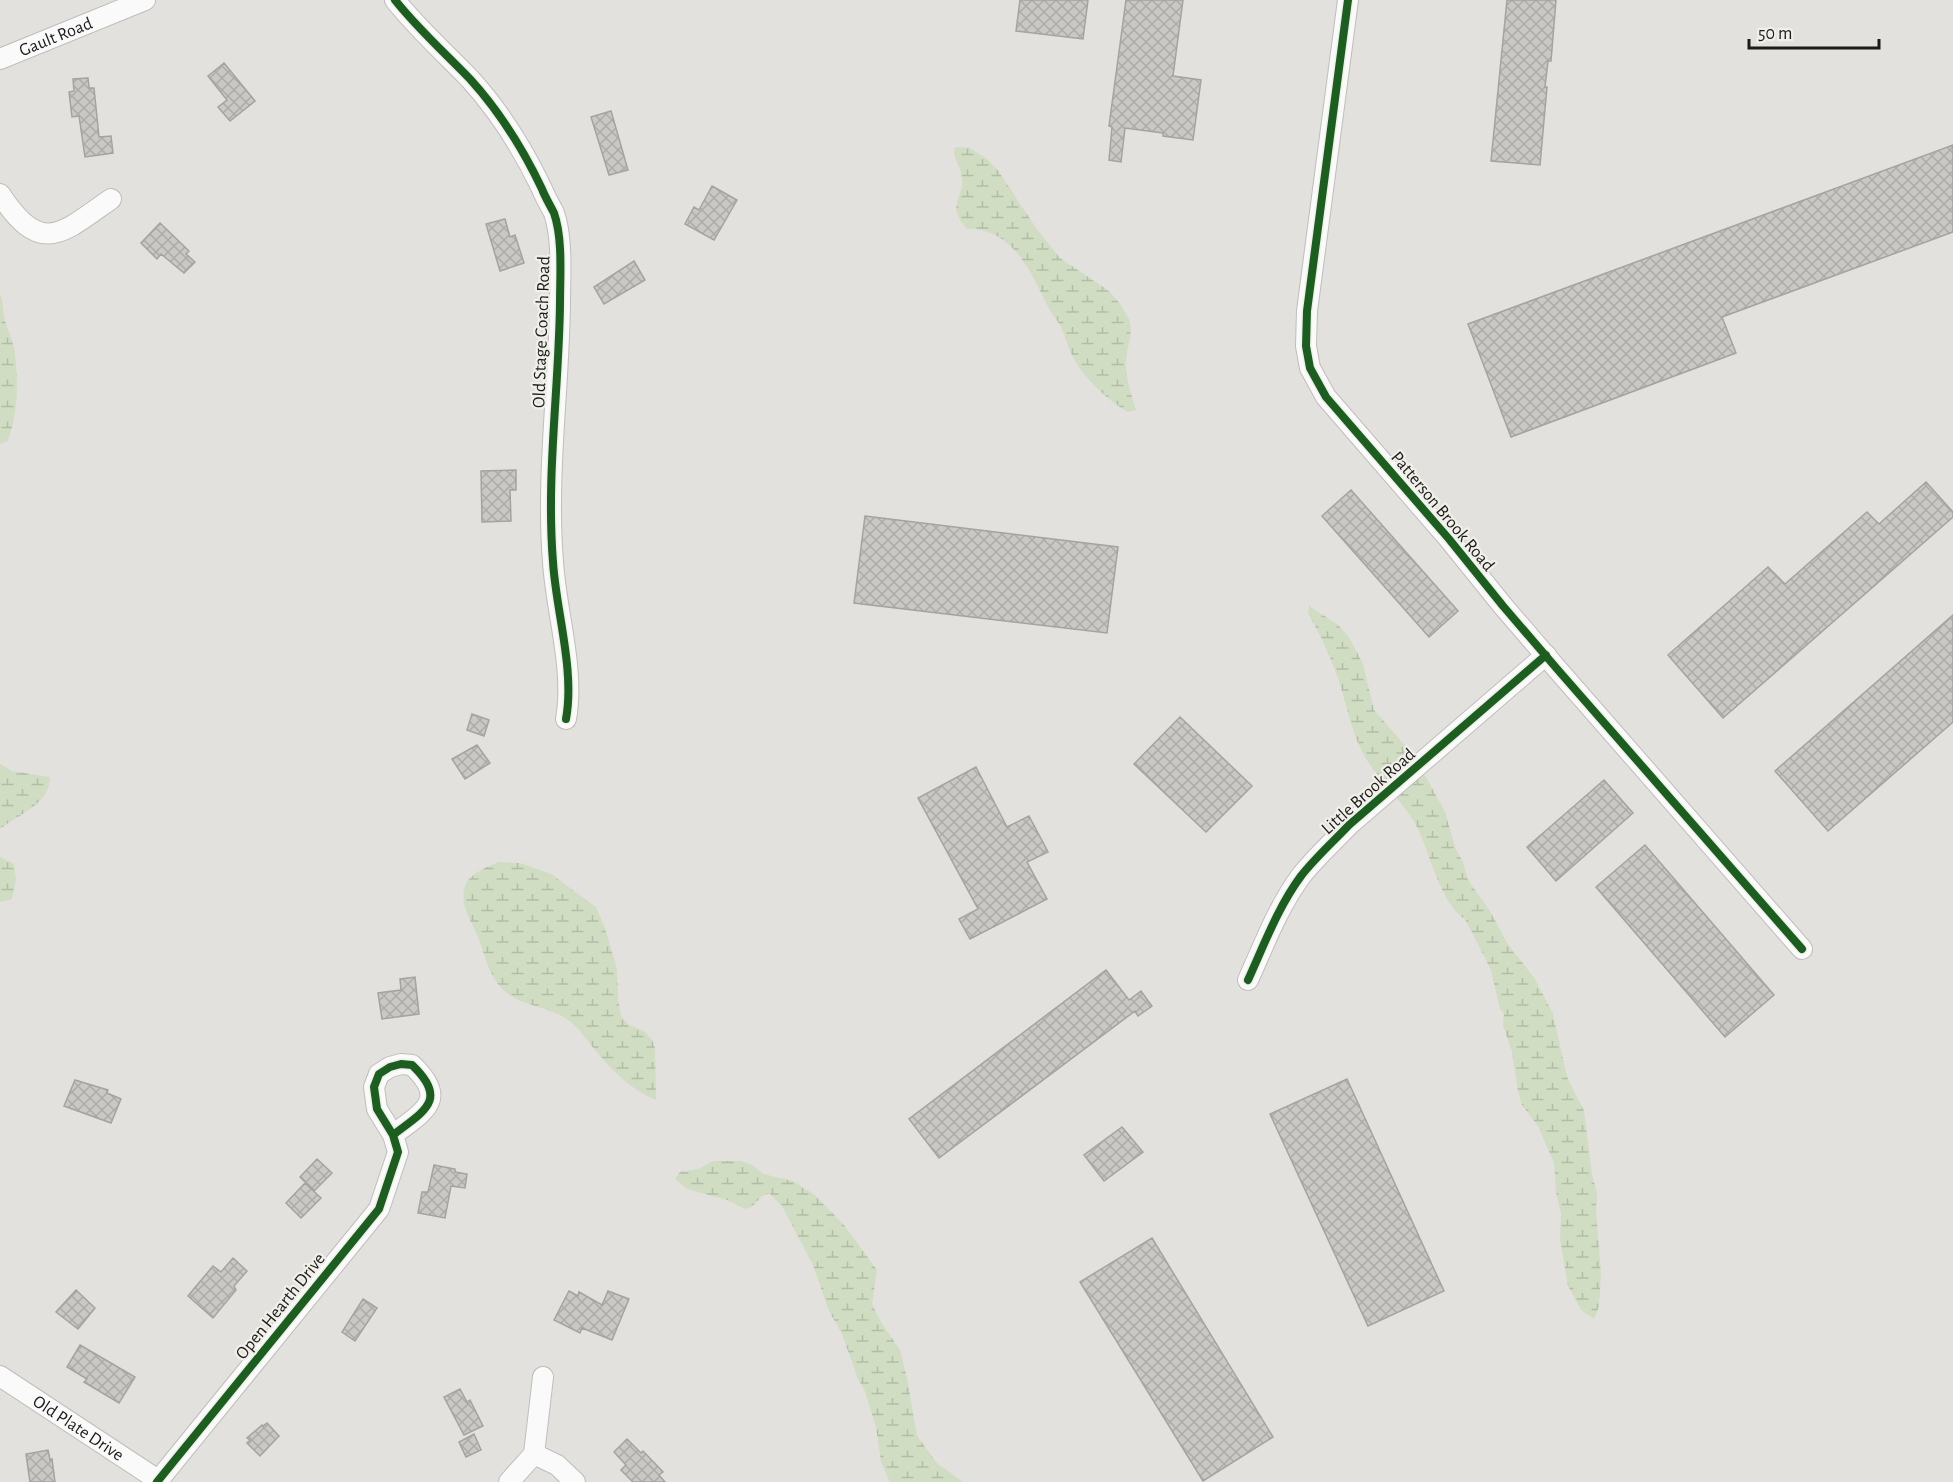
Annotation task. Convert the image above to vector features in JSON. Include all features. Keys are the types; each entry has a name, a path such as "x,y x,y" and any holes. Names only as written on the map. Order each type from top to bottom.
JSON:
{"street":[{"name":"Gault Road","path":"0,59 145,0"},
{"name":"Old Stage Coach Road","path":"395,0 425,36 470,80 502,117 529,160 554,213 558,232 560,326 551,468 552,528 553,563 562,621 569,703 566,719"},
{"name":"Patterson Brook Road","path":"1348,0 1307,311 1306,346 1310,368 1326,397 1546,655 1802,949"},
{"path":"0,194 21,221 31,229 49,234 68,229 111,199"},
{"name":"Little Brook Road","path":"1248,980 1286,900 1301,876 1319,855 1349,825 1546,655"},
{"name":"Open Hearth Drive","path":"157,1481 379,1209 398,1152 393,1135"},
{"name":"Old Plate Drive","path":"0,1376 157,1481"},
{"path":"509,1482 534,1454 543,1377"},
{"path":"534,1454 557,1465 575,1482"}],"green space":[{"path":"957,147 970,148 987,159 997,169 1036,228 1060,258 1109,291 1121,305 1131,327 1126,366 1136,410 1128,412 1114,402 1098,390 1079,368 1061,327 1023,260 1015,251 996,236 981,230 967,229 961,221 956,208 962,185 954,153"},
{"path":"0,294 5,321 14,348 17,383 16,407 8,441 0,444"},
{"path":"1309,606 1337,624 1349,637 1363,664 1374,710 1419,764 1445,812 1468,880 1490,911 1507,943 1535,979 1553,1014 1567,1077 1584,1111 1592,1175 1597,1193 1596,1211 1601,1274 1599,1306 1594,1319 1581,1310 1568,1286 1560,1239 1561,1214 1556,1192 1554,1163 1538,1126 1522,1105 1512,1052 1503,1025 1504,1014 1500,1009 1491,970 1465,919 1443,892 1413,819 1372,768 1359,745 1335,669 1308,613"},
{"path":"0,764 12,771 50,777 49,786 39,802 0,829"},
{"path":"0,857 14,864 16,880 12,899 0,902"},
{"path":"498,862 520,863 551,874 596,907 617,969 621,1016 629,1025 644,1031 652,1040 655,1048 656,1100 637,1090 620,1077 578,1029 566,1019 511,996 493,977 467,912 464,893 467,881 479,871"},
{"path":"713,1161 741,1161 752,1165 763,1174 793,1181 815,1195 844,1225 877,1270 872,1304 900,1350 917,1436 937,1463 963,1482 890,1482 881,1462 876,1427 864,1389 858,1379 842,1334 829,1311 813,1265 782,1206 769,1193 761,1197 752,1207 745,1209 727,1200 687,1189 675,1179 680,1172 698,1169"}],"building":[{"path":"1020,0 1088,0 1083,39 1016,31"},
{"path":"1126,0 1183,0 1173,76 1201,80 1193,140 1125,128 1121,162 1109,160 1112,127 1109,126"},
{"path":"1507,0 1556,0 1551,61 1548,61 1545,87 1547,87 1540,165 1491,161"},
{"path":"224,63 255,101 230,121 218,107 227,100 208,76"},
{"path":"88,78 89,88 94,88 99,137 111,136 113,153 85,157 79,116 72,117 69,92 74,91 73,79"},
{"path":"611,111 628,170 609,175 591,117"},
{"path":"1953,145 1953,232 1722,317 1736,353 1511,437 1468,324"},
{"path":"712,186 737,200 714,240 685,224 694,207 699,210"},
{"path":"505,219 510,237 515,235 524,263 500,271 486,224"},
{"path":"160,223 189,251 186,254 195,262 184,273 161,254 157,259 141,243"},
{"path":"634,261 645,280 604,304 594,287"},
{"path":"516,470 516,490 510,490 511,521 482,522 481,471"},
{"path":"1926,482 1953,512 1953,517 1723,718 1668,655 1768,567 1785,584 1867,512 1879,524"},
{"path":"1351,490 1458,611 1429,637 1322,516"},
{"path":"865,516 1118,547 1107,633 854,603"},
{"path":"1953,615 1953,722 1828,831 1775,771"},
{"path":"472,714 489,720 484,736 467,730"},
{"path":"1180,717 1252,786 1206,832 1134,764"},
{"path":"477,745 490,763 465,779 452,759"},
{"path":"976,767 1007,827 1029,816 1048,852 1027,862 1047,899 970,939 959,919 978,909 918,798"},
{"path":"1604,780 1633,813 1556,881 1527,847"},
{"path":"1645,845 1774,995 1725,1037 1596,887"},
{"path":"1106,970 1129,1000 1141,991 1152,1006 1138,1016 1135,1011 939,1158 909,1119"},
{"path":"415,977 419,1014 382,1019 378,993 401,990 400,979"},
{"path":"1347,1079 1444,1291 1368,1326 1270,1114"},
{"path":"75,1080 108,1090 107,1093 121,1099 111,1123 64,1106"},
{"path":"1122,1127 1143,1152 1104,1181 1084,1155"},
{"path":"317,1159 332,1173 314,1191 300,1177"},
{"path":"434,1165 467,1174 465,1188 451,1186 445,1218 418,1213 422,1192 428,1192"},
{"path":"305,1183 321,1198 301,1218 286,1203"},
{"path":"1152,1238 1273,1437 1203,1481 1080,1282"},
{"path":"233,1258 247,1271 234,1286 236,1290 213,1318 188,1296 213,1266 221,1272"},
{"path":"76,1290 95,1308 78,1329 56,1312"},
{"path":"569,1291 578,1296 579,1292 602,1305 608,1291 629,1299 612,1340 582,1328 580,1333 554,1320"},
{"path":"363,1299 377,1308 355,1341 342,1332"},
{"path":"80,1345 135,1377 119,1403 84,1382 87,1379 67,1367"},
{"path":"460,1389 467,1402 470,1400 483,1426 464,1435 444,1397"},
{"path":"267,1423 279,1436 260,1456 247,1443 250,1440 247,1438"},
{"path":"474,1434 481,1450 466,1457 459,1442"},
{"path":"627,1439 641,1453 643,1451 663,1472 659,1475 665,1482 633,1482 621,1470 626,1465 614,1452"},
{"path":"48,1450 50,1460 52,1459 55,1482 30,1482 26,1454"}],"cycle path":[{"path":"395,0 470,79 501,118 535,174 557,223 560,303 551,529 555,581 567,661 566,719"},
{"path":"1348,0 1307,311 1306,346 1310,368 1326,397 1558,670 1802,949"},
{"path":"1248,980 1285,900 1312,863 1349,825 1546,655"},
{"path":"157,1482 379,1209 398,1152 393,1135 377,1109 374,1087 379,1074 390,1067 401,1064 412,1065 429,1087 428,1104 422,1112 393,1135"}]}
